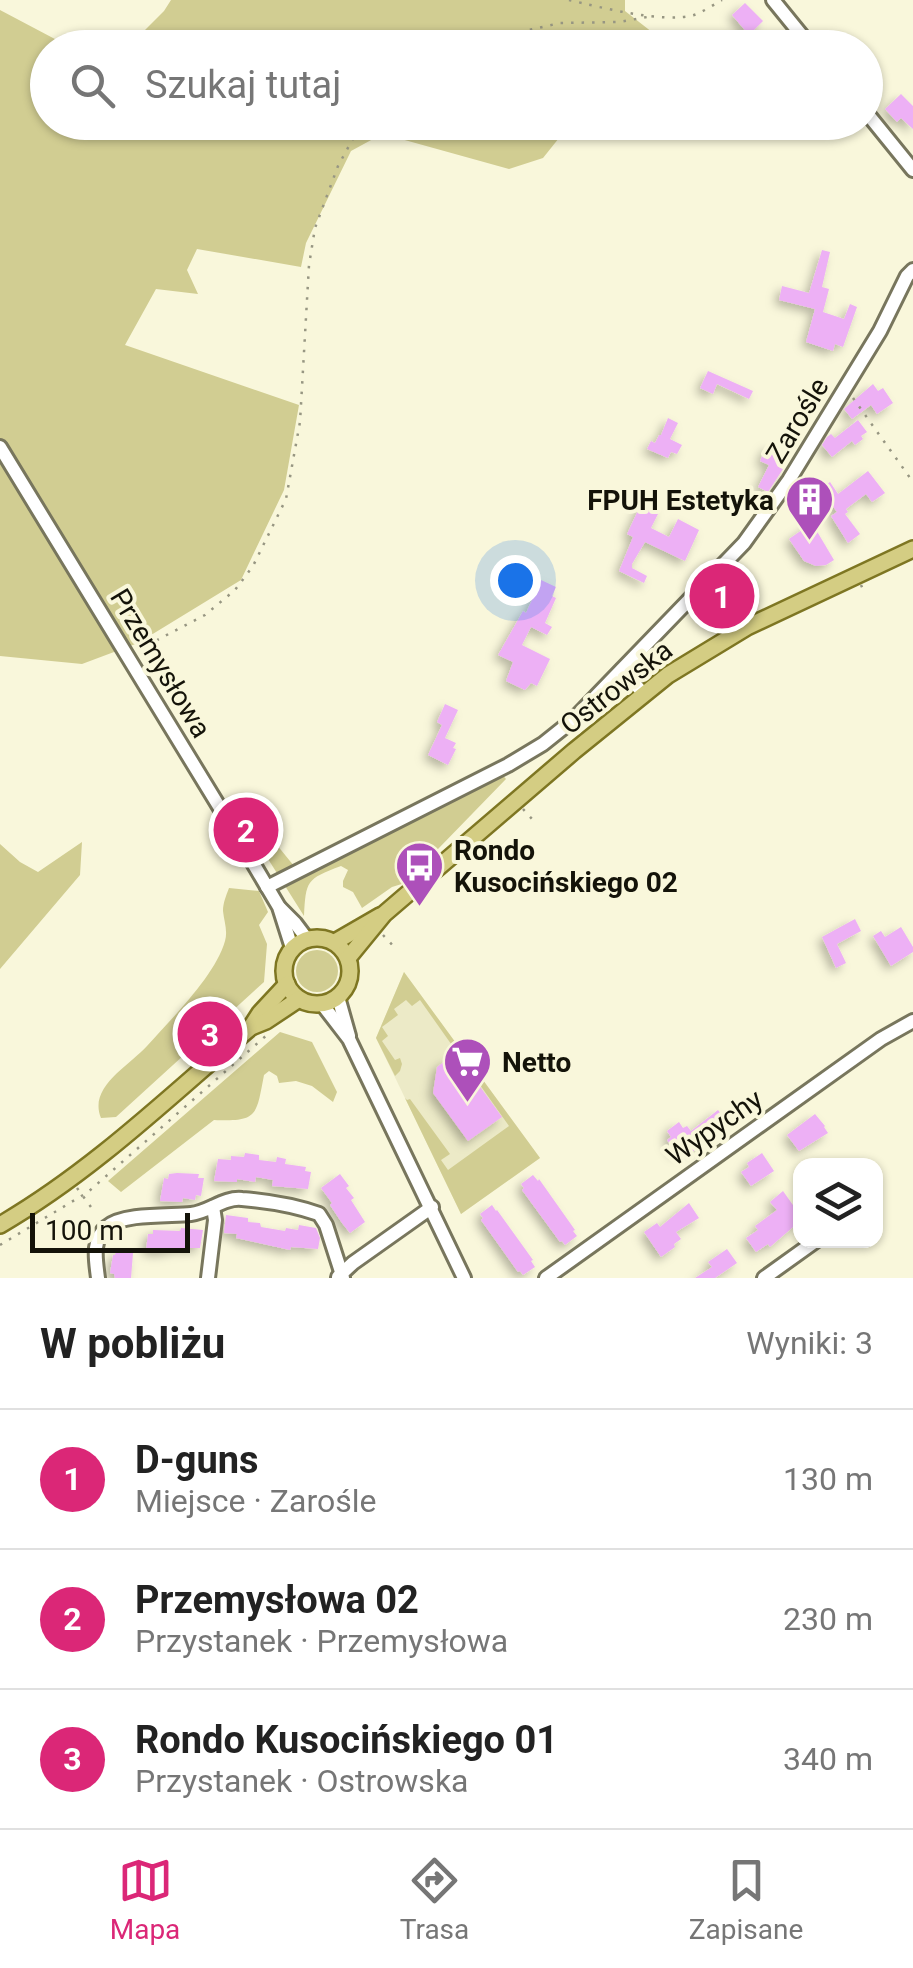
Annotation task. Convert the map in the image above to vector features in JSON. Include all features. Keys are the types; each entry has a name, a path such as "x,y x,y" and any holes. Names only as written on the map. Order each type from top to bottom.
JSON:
{"main road":[{"name":"Ostrowska","path":"335,942 375,921 680,667 746,627 913,549"},
{"name":"Ostrowska","path":"348,958 375,921"},
{"path":"307,939 335,942 348,958 350,979 345,989 330,1000 314,1004 299,999 287,984 284,972 292,948 307,939"},
{"path":"252,1028 260,1013 287,984"},
{"path":"0,1225 71,1179 252,1028 299,999"}],"street":[{"path":"773,0 797,30"},
{"path":"883,133 913,170"},
{"name":"Zarośle","path":"267,886 452,796 544,744 572,720 744,542 790,480 913,270"},
{"name":"Przemysłowa","path":"0,447 267,886 292,948"},
{"path":"622,670 644,694"},
{"name":"Przemysłowa","path":"278,907 307,939"},
{"path":"330,1000 464,1278"},
{"name":"Wypychy","path":"546,1278 880,1039 913,1021"},
{"path":"98,1278 96,1246 108,1225 122,1219 196,1214 239,1198 322,1216 340,1277"},
{"path":"208,1278 213,1207"},
{"path":"340,1277 432,1207"},
{"path":"764,1278 805,1248"}],"path":[{"path":"569,0 674,17 694,15 722,0"},
{"path":"529,30 560,23 619,22 653,16"},
{"path":"128,656 205,615 235,590 253,566 286,499 300,422 316,228 338,166 352,140"},
{"path":"846,388 913,482"},
{"path":"375,921 397,950"},
{"path":"0,1245 82,1195 274,1030"},
{"path":"71,1179 92,1206"}],"shaded area":[{"path":"171,0 625,0 625,11 649,30 145,30"},
{"path":"0,10 38,30 30,30 30,140 371,140 351,151 306,243 301,267 197,249 187,270 198,294 156,289 125,345 299,405 284,490 241,580 138,643 82,664 0,656"},
{"path":"405,140 557,140 543,158 509,169"},
{"path":"500,772 506,779 405,883 392,887 362,908 353,892 343,887 348,870 341,866 310,883 304,916 240,810 247,808 294,866"},
{"path":"82,842 80,875 0,969 0,844 38,872"},
{"path":"229,888 259,891 268,912 259,925 267,944 264,982 116,1117 101,1118 100,1096 105,1087 180,1010 220,954 226,937 223,908"},
{"path":"317,950 332,956 338,971 332,986 317,992 302,986 296,971 302,956"},
{"path":"404,972 540,1158 461,1214 376,1038"},
{"path":"404,972 540,1158 461,1214 405,1098 410,1099 450,1154 441,1160 448,1170 509,1126 420,1000 412,1006 406,1000 394,1009 398,1015 382,1027 388,1036 382,1041 402,1064 395,1076 376,1038"},
{"path":"280,1032 312,1042 337,1092 333,1102 312,1086 296,1081 279,1083 269,1071 264,1075 253,1114 239,1120 214,1120 121,1192 108,1181"}],"building":[{"path":"745,3 763,21 754,30 745,30 732,15"},
{"path":"901,94 913,106 913,129 901,118 897,122 885,109"},
{"path":"822,250 830,252 822,287 829,289 823,312 844,319 850,304 857,307 843,347 835,344 833,351 806,342 815,309 779,300 782,286 809,293"},
{"path":"708,371 753,391 749,399 717,384 713,394 700,388"},
{"path":"873,384 878,391 883,388 893,403 877,414 871,405 852,419 844,409"},
{"path":"668,418 678,423 670,439 682,445 677,454 671,452 668,458 647,449 661,435"},
{"path":"858,420 867,432 861,436 863,439 855,445 852,441 832,457 822,445 827,437 831,434 835,438"},
{"path":"767,445 782,452 777,466 783,469 768,492 758,487 769,465 760,461"},
{"path":"868,471 885,493 872,502 866,494 846,509 845,514 860,534 848,543 831,516 837,512 820,489 830,482 838,494"},
{"path":"642,502 660,510 651,528 669,537 678,519 699,530 685,561 645,542 632,564 632,568 647,576 644,583 619,571 633,537 627,534"},
{"name":"FPUH Estetyka","path":"812,523 834,560 826,565 804,561 789,539"},
{"path":"541,580 556,587 552,596 556,598 545,623 552,627 547,635 531,627 522,645 550,659 537,686 531,683 525,690 506,681 513,662 498,655 523,611 526,613"},
{"path":"445,704 458,710 445,738 456,743 448,765 428,755 442,725 437,722"},
{"path":"855,919 861,931 837,944 846,963 836,968 822,937"},
{"path":"901,927 913,952 891,966 873,936 881,931 885,937"},
{"name":"Netto","path":"449,1058 453,1064 460,1059 502,1117 468,1141 433,1093 437,1067"},
{"path":"718,1110 728,1123 692,1152 687,1146 677,1154 667,1140 671,1137 667,1131 679,1122 691,1131"},
{"path":"815,1114 828,1133 799,1151 787,1135"},
{"path":"245,1153 259,1155 259,1160 276,1162 277,1157 286,1159 285,1164 306,1167 305,1171 311,1172 308,1189 272,1186 273,1180 256,1177 255,1182 214,1181 218,1159 231,1160 231,1156 244,1157"},
{"path":"762,1153 774,1171 751,1186 741,1172"},
{"path":"177,1173 199,1174 198,1178 204,1178 201,1196 196,1195 195,1200 183,1198 182,1202 160,1201 164,1178"},
{"path":"340,1174 365,1222 350,1233 321,1188"},
{"path":"533,1175 575,1230 577,1236 565,1245 522,1190 521,1184"},
{"path":"783,1191 793,1205 793,1227 770,1247 768,1244 756,1252 746,1238 777,1210 770,1202"},
{"path":"689,1203 699,1218 676,1232 681,1239 661,1257 644,1232 657,1223 660,1227"},
{"path":"492,1205 533,1260 535,1267 523,1275 481,1220 480,1214"},
{"path":"226,1215 285,1231 298,1230 299,1225 316,1228 320,1238 318,1249 290,1250 236,1238 237,1234 224,1233"},
{"path":"153,1230 203,1230 200,1248 146,1250 148,1234 153,1234"},
{"path":"727,1249 737,1263 715,1278 695,1278 712,1267 708,1262"},
{"path":"116,1251 133,1253 131,1278 115,1278 110,1273"}],"place":[{"name":"FPUH Estetyka","path":"809,542"},
{"name":"D-guns","path":"722,596"},
{"name":"Przemysłowa 02","path":"246,830"},
{"name":"Rondo Kusocińskiego 02","path":"419,908"},
{"name":"Rondo Kusocińskiego 01","path":"210,1034"},
{"name":"Netto","path":"467,1104"}]}
